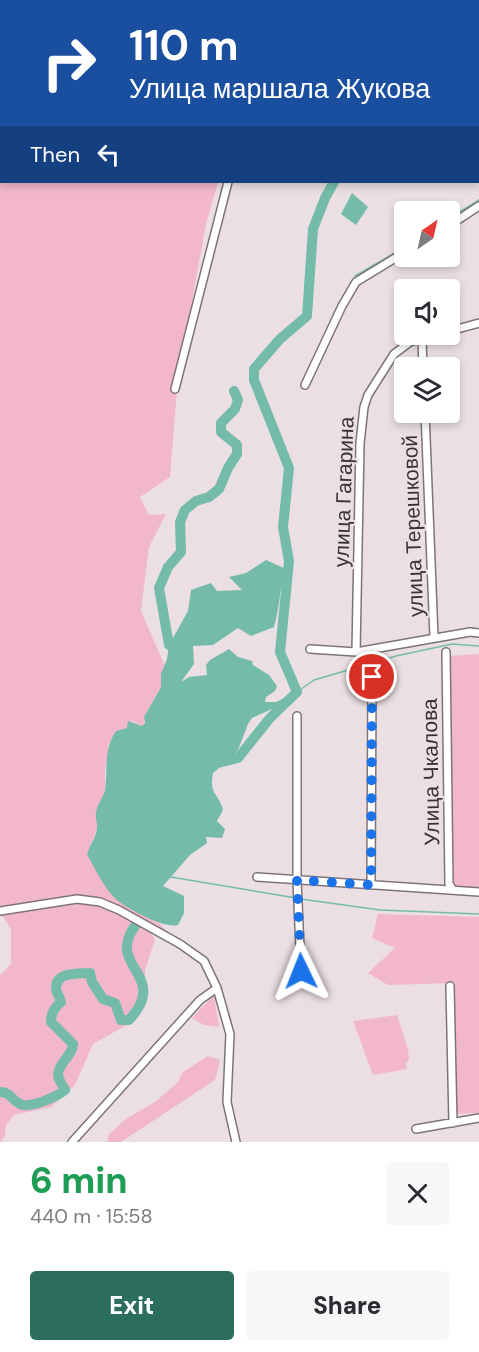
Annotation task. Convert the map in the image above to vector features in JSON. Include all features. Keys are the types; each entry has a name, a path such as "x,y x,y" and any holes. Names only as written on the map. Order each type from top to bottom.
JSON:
{"street":[{"path":"175,389 228,183"},
{"path":"460,218 479,206"},
{"path":"305,385 342,306 356,282 394,259"},
{"path":"460,328 479,323"},
{"name":"улица Гагарина","path":"356,652 361,421 368,395 394,354 406,345"},
{"name":"улица Терешковой","path":"425,423 434,637"},
{"path":"310,649 356,652 434,637 479,633"},
{"name":"Улица Чкалова","path":"446,652 449,884 453,890"},
{"path":"371,885 372,677"},
{"path":"297,716 297,880 301,971"},
{"path":"257,877 479,892"},
{"path":"0,911 77,899 100,902 120,909 180,944 204,961 217,988 230,1034 227,1102 236,1142"},
{"path":"450,986 453,1123"},
{"path":"72,1142 200,1000 217,988"},
{"path":"416,1129 479,1118"}],"shaded area":[{"path":"0,183 218,183 206,224 178,377 170,477 140,497 149,515 166,514 149,547 141,611 165,666 161,674 161,686 145,715 143,726 131,721 127,728 116,731 108,746 105,788 96,810 97,829 87,854 136,910 159,923 169,934 115,905 119,913 146,927 155,939 145,971 145,1007 132,1022 93,1044 75,1085 51,1107 14,1115 6,1125 5,1136 0,1142 0,975 11,964 11,929 0,912"},
{"path":"352,193 368,207 356,225 341,214"},
{"path":"266,560 286,569 274,627 251,636 238,628 213,645 193,646 194,664 181,682 189,677 207,675 206,665 210,660 229,649 238,657 252,661 253,665 269,675 277,686 275,691 266,697 265,702 276,702 297,692 279,706 252,718 238,750 213,773 213,790 223,810 217,821 225,829 222,838 206,837 207,843 190,855 163,886 184,896 184,913 178,925 164,924 118,901 97,873 87,854 96,833 96,812 105,790 109,745 116,731 127,728 128,721 142,726 145,723 144,717 161,687 161,674 169,645 188,611 191,590 211,583 217,591 242,590 229,577 246,573"},
{"path":"479,654 479,890 457,888 451,880 450,656"},
{"path":"378,914 479,917 479,1113 455,1114 454,983 388,985 368,973 395,948 372,938"},
{"path":"214,995 219,1027 204,1025 192,1018"},
{"path":"397,1015 408,1049 407,1069 373,1075 353,1021"},
{"path":"208,1056 220,1060 215,1080 121,1142 107,1142 109,1134 126,1119 155,1102 177,1083 183,1072"}],"waterway":[{"path":"214,764 238,758 270,718 297,692 280,652 289,561 283,527 289,468 254,380 254,369 280,339 307,316 313,229 333,183"},
{"path":"460,212 479,200"},
{"path":"355,276 394,253"},
{"path":"181,650 169,645 159,588 168,567 181,552 180,522 185,510 196,501 209,497 219,489 237,454 237,445 221,432 221,423 235,409 238,400 234,391"},
{"path":"297,692 314,680 396,656 452,644 479,646"},
{"path":"171,877 296,898"},
{"path":"301,899 380,910 479,914"},
{"path":"0,1092 6,1093 20,1104 30,1105 44,1101 65,1090 58,1076 73,1044 51,1022 53,1011 61,1002 56,990 57,983 64,976 90,973 92,982 103,999 115,1003 121,1020 129,1020 140,1004 143,992 141,981 127,952 128,940 135,926"}],"route":[{"path":"301,971 297,880 371,885 372,677"}]}
